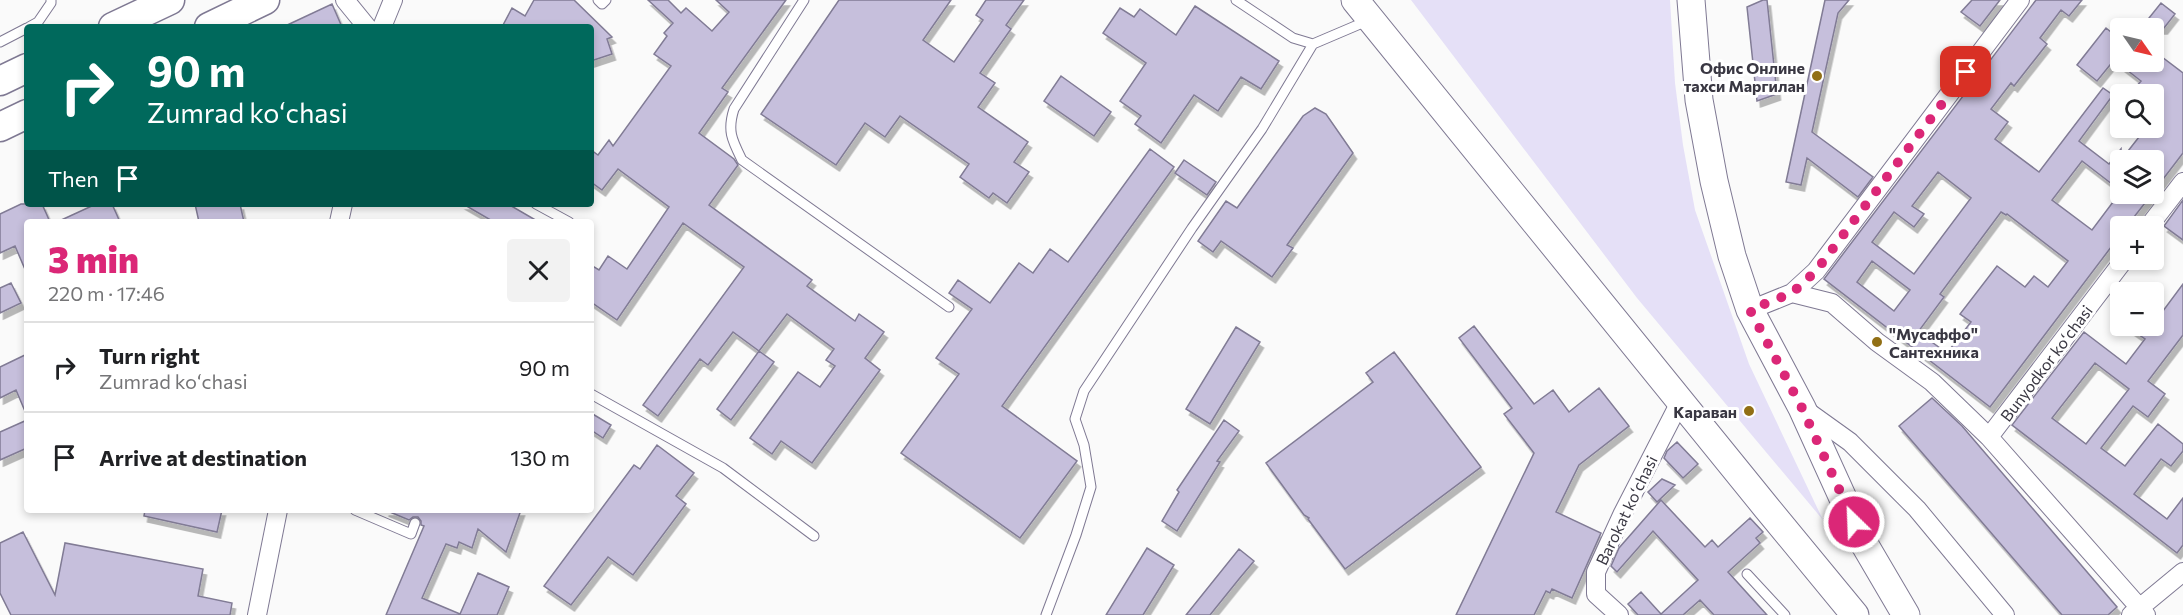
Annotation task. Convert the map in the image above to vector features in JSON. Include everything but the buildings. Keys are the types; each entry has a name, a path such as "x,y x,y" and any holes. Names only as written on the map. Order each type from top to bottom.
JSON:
{"highway":[{"path":"119,24 170,0"},
{"path":"215,24 265,0"},
{"path":"0,81 24,69"},
{"path":"0,127 24,115"}],"main road":[{"path":"1691,0 1699,100 1714,181 1732,256 1750,310 1802,408 1862,540 1906,615"},
{"path":"1363,10 1680,402 1856,615"}],"street":[{"path":"345,0 365,24"},
{"path":"382,24 393,0"},
{"path":"1750,310 1792,293 1816,271 2020,0"},
{"path":"2158,216 2183,182"},
{"name":"Bunyodkor koʻchasi","path":"1989,437 2116,270"},
{"path":"1792,293 1832,303 1877,342 1932,382 1989,437 2139,612 2183,572"},
{"name":"Barokat koʻchasi","path":"1619,615 1596,594 1596,572 1623,513 1680,402"},
{"path":"1802,408 1850,442 1917,509 2006,615"},
{"path":"257,615 277,513"}],"lane":[{"path":"35,24 51,0"},
{"path":"598,0 602,4 606,0"},
{"path":"804,0 734,109 729,124 732,141 742,160 949,307"},
{"path":"1236,0 1293,38 1313,44"},
{"path":"1046,615 1076,535 1091,486 1084,446 1075,419 1084,391 1192,228 1262,129 1313,44 1363,10"},
{"path":"0,42 24,30"},
{"path":"542,207 564,219"},
{"path":"594,396 723,468 814,536"},
{"path":"362,513 411,534 415,523"},
{"path":"1747,574 1785,615"}],"shaded area":[{"path":"1411,0 1670,0 1675,83 1695,210 1749,364 1823,520 1637,298"}],"place":[{"name":"Офис Онлине тахси Маргилан","path":"1817,76"},
{"name":"\"Мусаффо\" Сантехника","path":"1877,342"},
{"name":"Караван","path":"1749,411"}],"route":[{"path":"1854,522 1802,408 1750,310 1792,293 1816,271 1966,72"}]}
